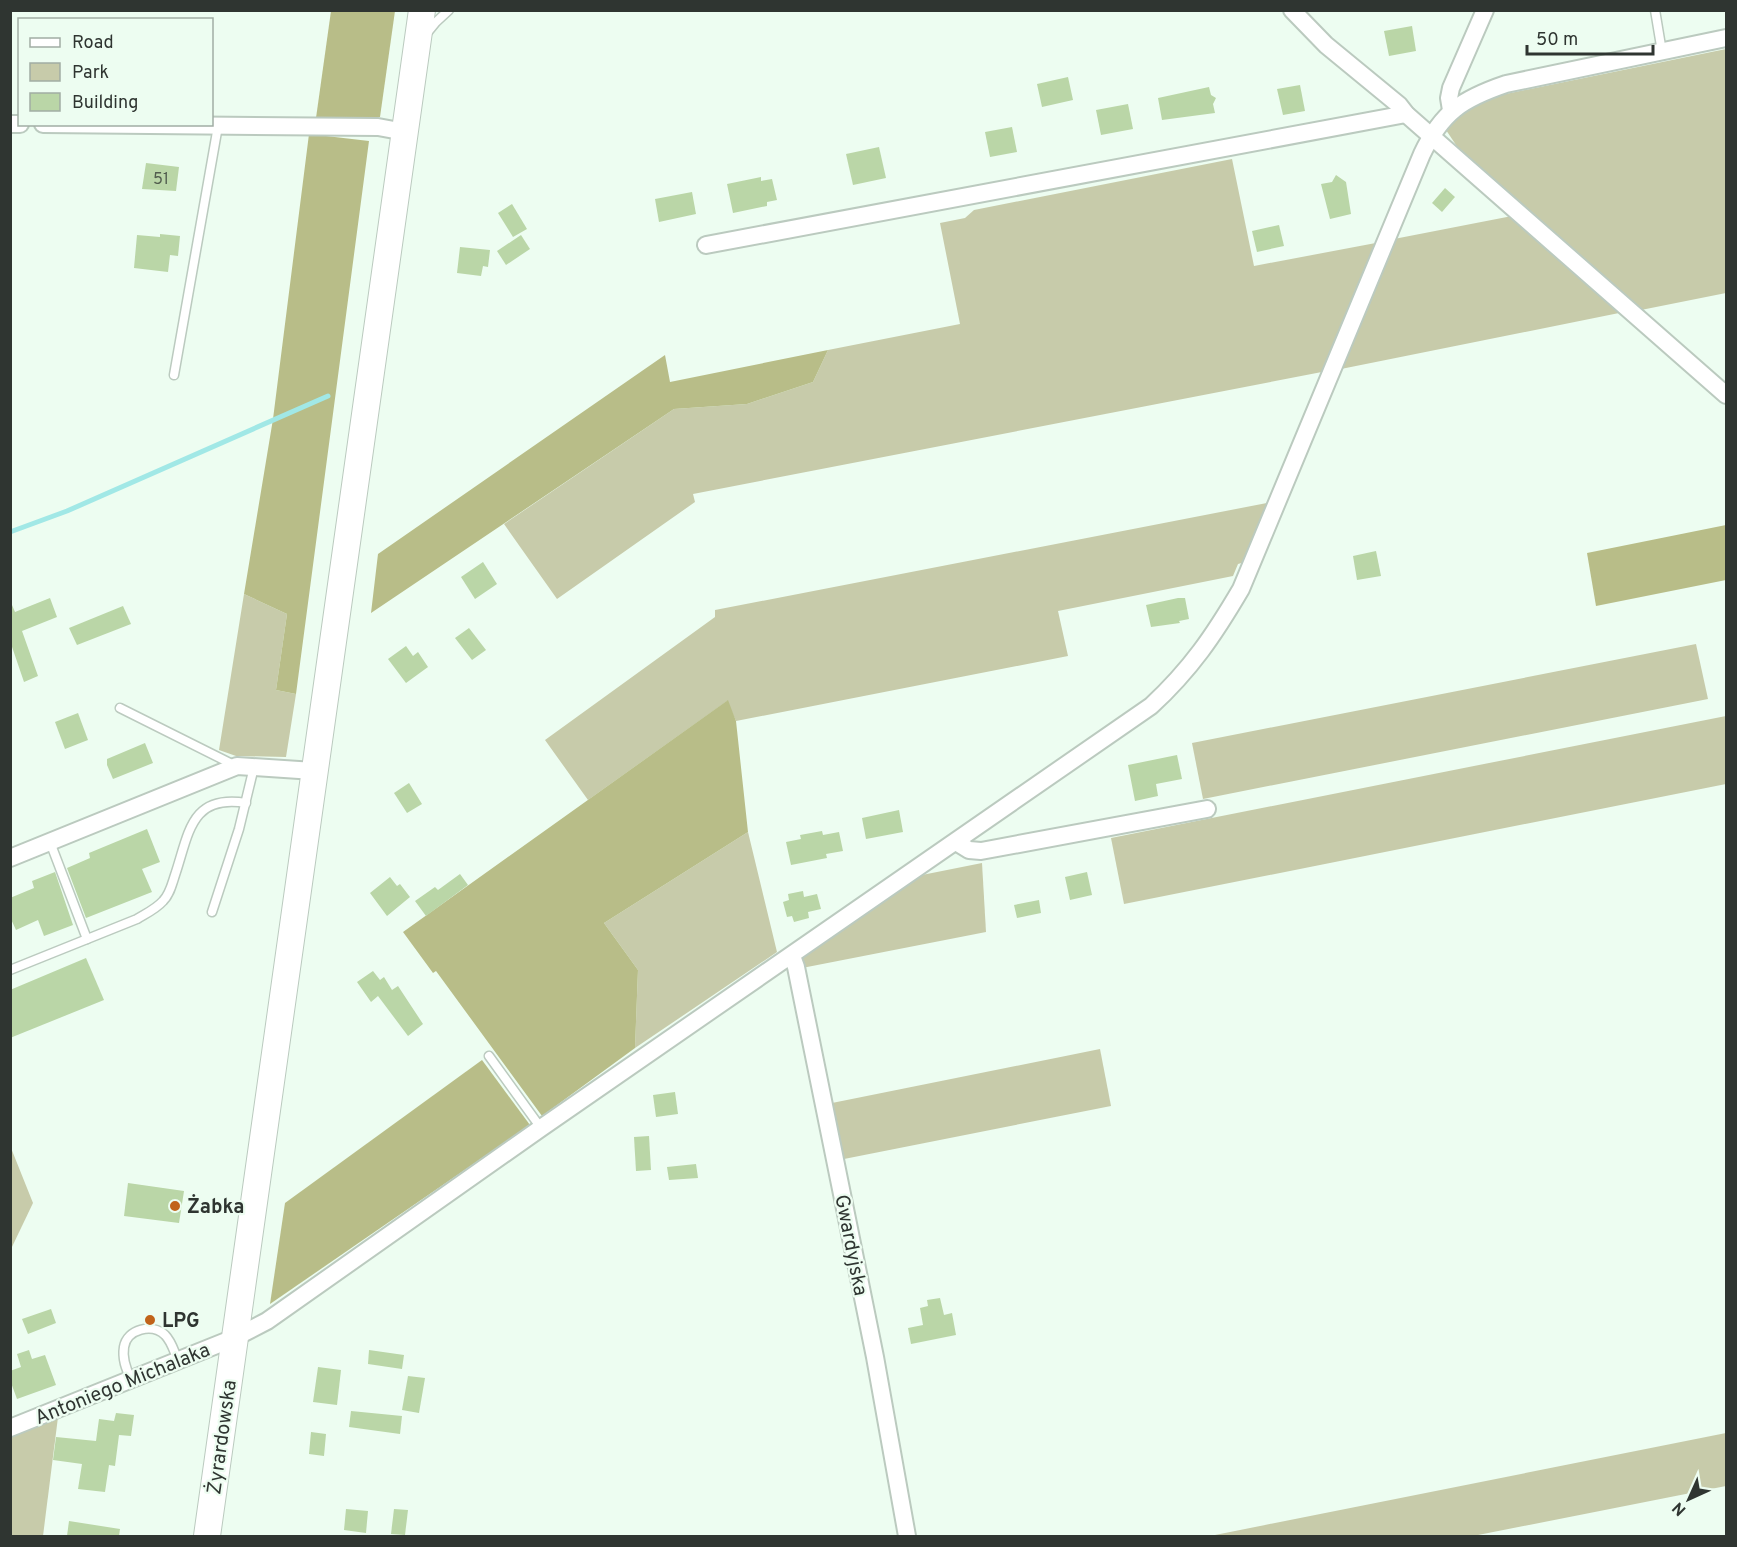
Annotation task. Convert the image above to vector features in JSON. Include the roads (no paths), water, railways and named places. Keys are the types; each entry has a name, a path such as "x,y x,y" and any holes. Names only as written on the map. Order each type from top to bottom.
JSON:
{"main road":[{"name":"Żyrardowska","path":"207,1536 422,10"}],"street":[{"path":"1292,10 1326,45 1399,105 1406,114 1726,395"},
{"path":"1485,10 1451,88 1449,98 1451,110 1473,97 1506,84 1726,38"},
{"name":"Antoniego Michalaka","path":"10,1428 234,1338 267,1322 542,1128 1151,706 1178,681 1215,633 1241,589 1431,135 1451,110"},
{"path":"706,245 1406,114"},
{"path":"213,126 378,127 405,132"},
{"path":"10,858 237,766 314,771"},
{"path":"956,842 969,850 981,850 1207,809"},
{"name":"Gwardyjska","path":"792,956 875,1357 907,1536"}],"lane":[{"path":"417,45 436,21 449,10"},
{"path":"1655,10 1662,52"},
{"path":"174,375 218,126"},
{"path":"120,708 237,766"},
{"path":"212,912 239,829 254,767"},
{"path":"10,970 136,919 164,900 170,890 194,822 202,810 212,805 232,801 246,803"},
{"path":"50,842 87,939"},
{"path":"489,1056 542,1128"},
{"path":"130,1379 123,1350 125,1342 136,1331 144,1329 160,1332 171,1344 178,1360"}],"waterway":[{"path":"10,532 67,511 328,396"}],"place":[{"name":"Żabka","path":"175,1206"},
{"name":"LPG","path":"150,1320"}]}
